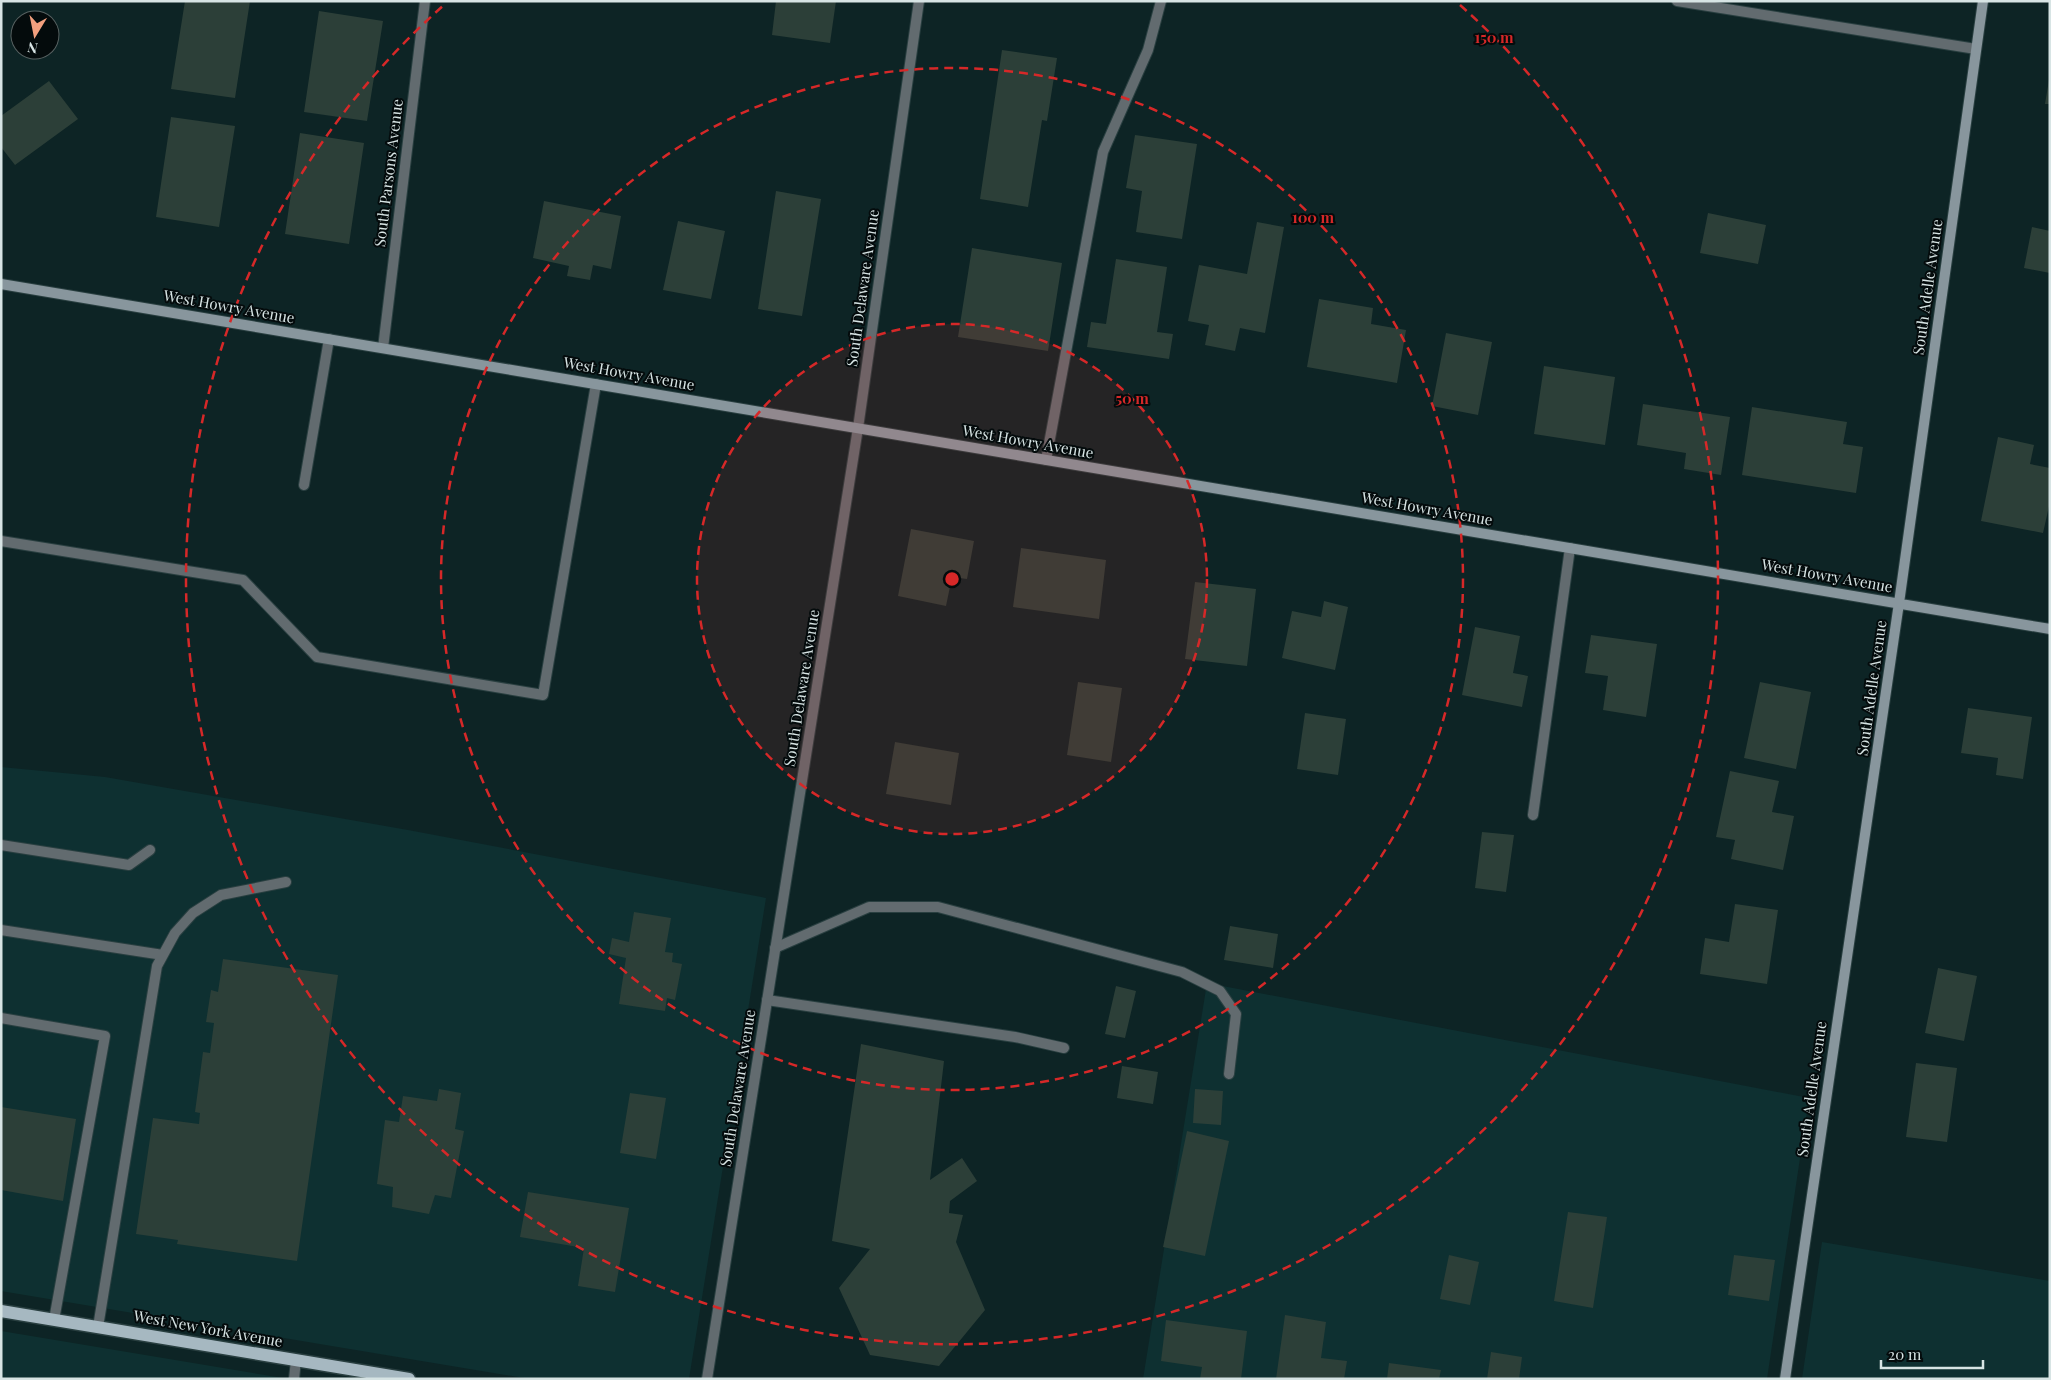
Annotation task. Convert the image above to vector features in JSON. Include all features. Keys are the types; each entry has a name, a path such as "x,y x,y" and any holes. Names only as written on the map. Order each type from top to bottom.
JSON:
{"main road":[{"name":"West New York Avenue","path":"1,1311 408,1379"}],"street":[{"name":"South Parsons Avenue","path":"383,348 425,1"},
{"name":"South Delaware Avenue","path":"707,1379 858,428 919,1"},
{"path":"1046,460 1103,152 1148,50 1161,1"},
{"path":"1677,1 1976,49"},
{"name":"South Adelle Avenue","path":"1784,1379 1899,603 1982,1"},
{"name":"West Howry Avenue","path":"1,284 2050,629"},
{"path":"304,485 329,339"},
{"path":"1,541 243,580 317,657 543,695 596,384"},
{"path":"1533,815 1570,548"},
{"path":"1,845 128,865 150,850"},
{"path":"98,1327 157,966 175,933 193,913 221,895 286,882"},
{"path":"775,948 868,907 938,907 1182,972 1220,991 1236,1014 1229,1074"},
{"path":"1,930 163,955"},
{"path":"767,1000 1015,1037 1064,1048"},
{"path":"1,1018 105,1036 54,1320"},
{"path":"294,1379 296,1360"}],"shaded area":[{"path":"1,767 105,777 408,830 766,898 689,1379 530,1379 1,1291"},
{"path":"1207,983 1809,1098 1767,1379 1143,1379"},
{"path":"1822,1242 2050,1281 2050,1379 1802,1379"},
{"path":"1,1331 289,1379 1,1379"}],"building":[{"path":"185,1 250,1 235,98 171,89"},
{"path":"776,1 836,1 830,43 772,35"},
{"path":"319,11 383,21 367,121 304,112"},
{"path":"1002,50 1057,58 1047,121 1042,120 1028,207 980,199"},
{"path":"2049,80 2050,104 2045,104"},
{"path":"49,81 78,119 15,165 1,147 1,116"},
{"path":"171,117 235,126 219,227 156,217"},
{"path":"300,133 364,143 349,244 285,234"},
{"path":"1135,135 1197,144 1182,239 1136,232 1142,191 1126,188"},
{"path":"776,191 821,199 802,316 758,309"},
{"path":"544,201 621,216 611,269 593,265 590,280 567,276 569,266 533,258"},
{"path":"1708,213 1766,225 1758,264 1700,253"},
{"path":"678,221 725,231 711,299 663,290"},
{"path":"1257,222 1284,227 1265,333 1240,328 1235,351 1205,345 1209,325 1188,321 1199,265 1247,274"},
{"path":"2032,227 2050,231 2050,273 2024,268"},
{"path":"972,248 1062,263 1048,351 958,337"},
{"path":"1116,259 1167,267 1157,332 1173,334 1169,359 1087,347 1091,322 1106,324"},
{"path":"1319,299 1373,308 1371,324 1406,330 1397,383 1307,367"},
{"path":"1446,333 1492,342 1478,415 1432,406"},
{"path":"1544,366 1615,377 1605,445 1534,434"},
{"path":"1643,404 1730,417 1721,475 1684,469 1686,453 1637,445"},
{"path":"1752,407 1847,422 1843,444 1863,447 1856,493 1742,475"},
{"path":"1998,437 2034,445 2030,464 2050,468 2050,502 2043,533 1981,521"},
{"path":"911,529 974,541 967,579 952,577 946,606 898,596"},
{"path":"1021,548 1106,560 1099,619 1013,607"},
{"path":"1195,582 1256,589 1247,666 1185,659"},
{"path":"1324,601 1348,607 1335,670 1282,658 1292,611 1321,617"},
{"path":"1475,627 1520,636 1513,673 1528,676 1522,707 1462,695"},
{"path":"1591,635 1657,644 1646,717 1603,710 1608,676 1585,673"},
{"path":"1078,682 1122,688 1111,762 1067,755"},
{"path":"1760,682 1811,692 1796,769 1744,758"},
{"path":"1968,708 2032,717 2023,779 1996,775 1998,758 1961,753"},
{"path":"1305,713 1346,719 1338,775 1297,769"},
{"path":"895,742 959,753 951,805 886,794"},
{"path":"1730,771 1779,781 1772,812 1794,816 1783,870 1731,859 1735,840 1716,837"},
{"path":"1482,832 1514,835 1506,892 1475,888"},
{"path":"1735,904 1778,910 1767,984 1700,974 1705,938 1729,942"},
{"path":"634,912 671,918 665,952 673,953 672,962 682,964 675,1000 667,998 665,1011 619,1004 626,958 609,954 612,938 629,942"},
{"path":"1230,926 1278,934 1273,968 1224,960"},
{"path":"223,959 338,975 297,1261 177,1244 178,1240 136,1234 153,1118 199,1124 200,1113 195,1112 203,1052 210,1053 214,1023 206,1022 211,990 218,992"},
{"path":"1938,968 1977,976 1964,1041 1925,1033"},
{"path":"1116,986 1136,991 1125,1038 1105,1034"},
{"path":"861,1044 944,1061 930,1180 962,1158 977,1181 950,1201 949,1213 963,1215 956,1242 985,1310 939,1366 870,1355 839,1288 870,1249 832,1241"},
{"path":"1916,1063 1957,1068 1947,1142 1906,1137"},
{"path":"1122,1066 1158,1072 1153,1104 1117,1098"},
{"path":"439,1089 461,1093 455,1129 464,1131 451,1198 435,1195 429,1214 392,1207 393,1187 377,1184 385,1120 399,1122 403,1096 437,1101"},
{"path":"1195,1089 1223,1091 1221,1125 1193,1123"},
{"path":"630,1093 666,1098 656,1159 620,1153"},
{"path":"1,1107 76,1119 63,1201 1,1190"},
{"path":"1187,1131 1229,1141 1205,1256 1163,1247"},
{"path":"528,1192 629,1208 615,1292 578,1286 584,1248 520,1237"},
{"path":"1568,1212 1607,1217 1593,1308 1554,1301"},
{"path":"1449,1255 1479,1262 1470,1305 1440,1299"},
{"path":"1734,1255 1775,1260 1769,1301 1728,1295"},
{"path":"1285,1315 1326,1322 1321,1358 1347,1361 1344,1379 1276,1379"},
{"path":"1166,1320 1247,1331 1241,1379 1200,1379 1202,1367 1161,1361"},
{"path":"1491,1352 1522,1357 1519,1379 1487,1379"},
{"path":"1389,1363 1441,1370 1439,1379 1387,1379"}]}
